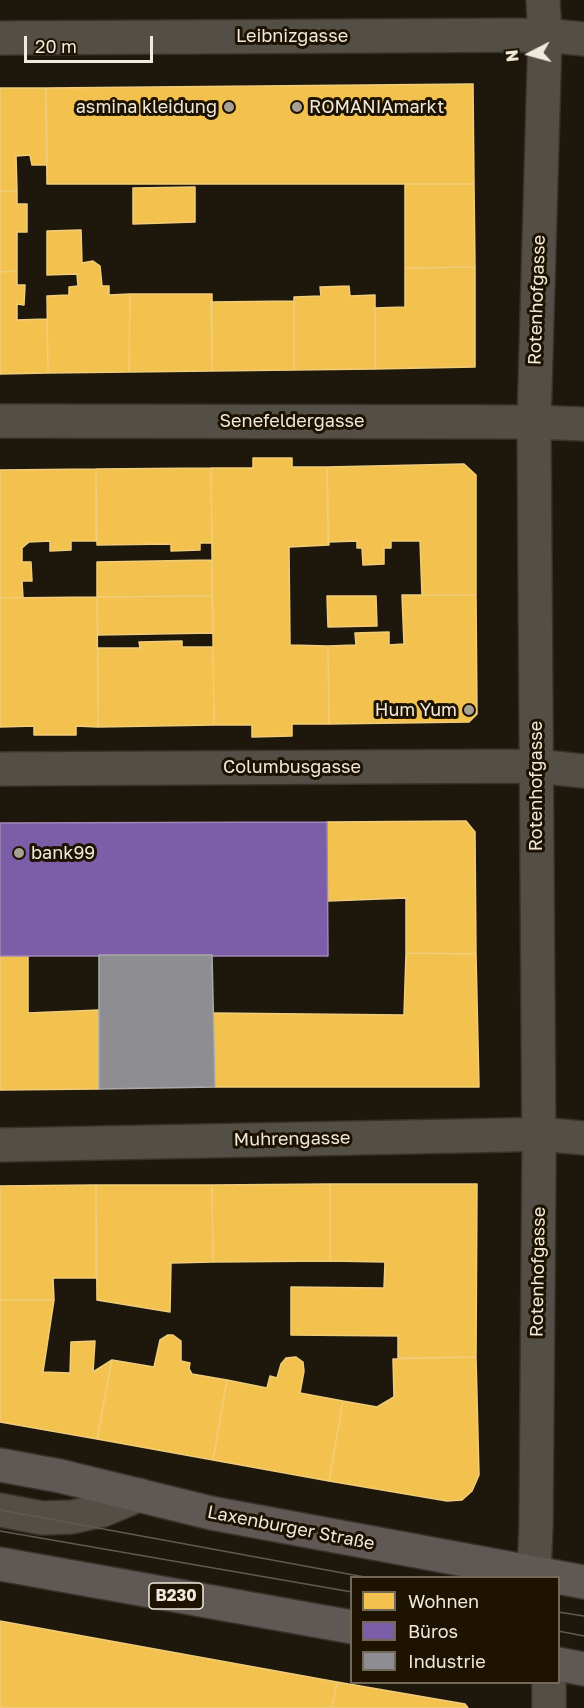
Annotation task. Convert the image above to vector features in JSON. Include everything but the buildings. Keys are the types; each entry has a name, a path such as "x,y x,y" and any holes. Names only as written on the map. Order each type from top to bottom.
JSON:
{"main road":[{"name":"Laxenburger Straße","path":"0,1465 60,1476 211,1513 551,1576"},
{"name":"B230","path":"0,1564 350,1627"},
{"name":"Laxenburger Straße","path":"560,1578 584,1582"},
{"path":"560,1664 584,1669"}],"street":[{"name":"Rotenhofgasse","path":"534,1573 539,1134 534,422 543,0"},
{"name":"Leibnizgasse","path":"0,38 544,35 584,39"},
{"name":"Senefeldergasse","path":"0,421 584,424"},
{"name":"Columbusgasse","path":"0,769 536,766 584,771"},
{"name":"Muhrengasse","path":"0,1145 539,1134 584,1138"},
{"path":"0,1510 42,1518 72,1517 103,1509 139,1495"},
{"path":"549,1684 549,1708"}],"tram line":[{"path":"0,1510 359,1576"},
{"path":"0,1531 350,1592"},
{"path":"560,1612 584,1616"},
{"path":"560,1631 584,1636"}],"place":[{"name":"asmina kleidung","path":"229,107"},
{"name":"ROMANIAmarkt","path":"297,107"},
{"name":"Hum Yum","path":"469,710"},
{"name":"bank99","path":"19,853"}]}
